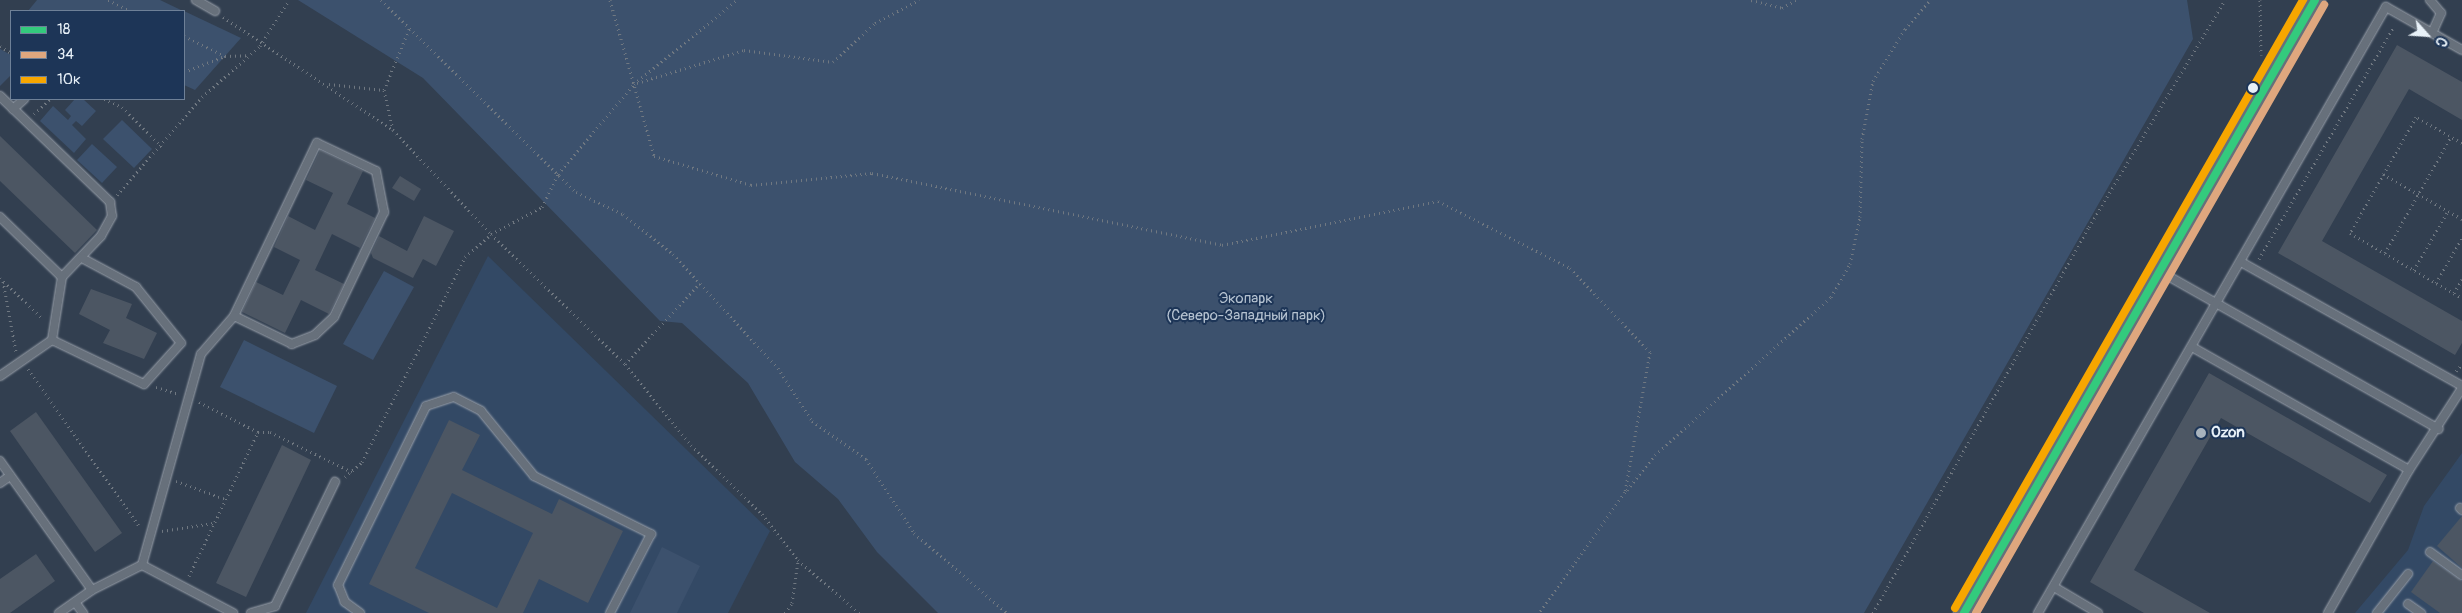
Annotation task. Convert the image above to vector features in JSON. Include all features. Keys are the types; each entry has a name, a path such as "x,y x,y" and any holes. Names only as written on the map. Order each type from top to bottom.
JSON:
{"street":[{"path":"1964,613 2315,0"}],"lane":[{"path":"196,0 215,11"},
{"path":"2430,0 2441,13 2432,33"},
{"path":"2038,613 2192,348 2388,3 2432,33 2462,50"},
{"path":"0,96 110,202 112,216 102,236 62,276 52,340 0,376"},
{"path":"13,109 23,100"},
{"path":"59,613 92,590 142,565 165,477 201,354 234,316 317,142 376,171 384,212 334,317 315,335 292,344 234,316"},
{"path":"0,217 62,276"},
{"path":"52,340 144,384 181,342 136,287 82,258"},
{"path":"2241,262 2462,387 2439,429 2409,470 2328,613"},
{"path":"2159,271 2218,302 2439,429"},
{"path":"2192,348 2409,470"},
{"path":"360,613 346,602 338,585 426,406 454,397 481,411 534,476 651,534 610,613"},
{"path":"0,461 92,590"},
{"path":"0,483 10,476"},
{"path":"251,613 275,606 335,482"},
{"path":"2430,552 2462,575"},
{"path":"142,565 233,613"},
{"path":"2378,613 2408,574"},
{"path":"2054,587 2098,613"},
{"path":"75,602 82,613"},
{"path":"2408,604 2421,613"}],"path":[{"path":"108,0 129,10"},
{"path":"110,202 162,147 202,97 260,46 290,0"},
{"path":"381,0 576,192 623,214 673,254 778,368 812,421 866,459 914,533 1007,613"},
{"path":"610,0 654,156 752,185 872,173 1222,245 1438,201 1570,268 1650,352 1625,492"},
{"path":"335,482 353,472 362,462 465,257 491,234 542,207 558,174 634,84 736,0"},
{"path":"634,84 744,50 833,62 875,23 919,0"},
{"path":"1751,0 1782,8 1796,0"},
{"path":"1539,613 1625,492 1655,455 1831,296 1850,264 1860,216 1862,139 1873,81 1905,29 1930,0"},
{"path":"1873,613 2089,227 2225,0"},
{"path":"2258,60 2262,53 2260,0"},
{"path":"215,11 260,46 327,84 393,130 491,234 625,364 691,445 762,514 798,560 859,613"},
{"path":"2259,260 2394,26"},
{"path":"393,130 384,90 410,27"},
{"path":"185,36 225,56"},
{"path":"185,72 225,56 250,55"},
{"path":"327,84 384,90"},
{"path":"27,122 49,100"},
{"path":"106,100 122,107 162,147"},
{"path":"2462,143 2416,117 2350,232 2462,298"},
{"path":"2385,254 2451,137"},
{"path":"2383,174 2462,219"},
{"path":"2414,270 2448,211"},
{"path":"2436,283 2462,238"},
{"path":"1,279 54,329"},
{"path":"1,279 15,351 149,536 213,523"},
{"path":"2454,293 2462,279"},
{"path":"625,364 700,283"},
{"path":"144,384 188,397 258,432 270,432 353,472"},
{"path":"184,588 213,523 258,432"},
{"path":"165,477 225,499"},
{"path":"785,613 792,603 798,560"}],"shaded area":[{"path":"488,256 770,531 728,613 306,613"},
{"path":"2462,453 2462,613 2355,613 2408,550 2424,506"}],"green space":[{"path":"37,0 160,0 181,10 29,10"},
{"name":"Экопарк (Северо-Западный парк)","path":"298,0 2187,0 2193,39 1864,613 938,613 877,552 838,499 795,462 748,383 682,323 660,321 423,78"},
{"path":"185,11 241,38 195,90 185,85"},
{"path":"0,49 10,54 10,76 0,86"},
{"path":"74,100 84,100 96,111 82,126 76,121 72,125 86,139 74,153 40,121 53,106 68,120 71,116 65,110"},
{"path":"122,120 152,149 134,168 103,139"},
{"path":"92,144 117,167 102,183 77,160"},
{"path":"384,271 414,287 373,360 343,344"},
{"path":"244,340 337,386 314,433 220,387"},
{"path":"662,547 700,566 677,613 630,613"}],"building":[{"path":"2397,45 2462,82 2462,120 2409,89 2322,241 2462,321 2462,343 2455,355 2278,253"},
{"path":"0,136 97,230 75,253 0,181"},
{"path":"320,150 363,171 347,204 375,218 360,248 332,234 315,270 344,284 329,314 301,300 285,333 242,312 256,282 283,295 300,260 274,247 288,216 315,230 333,193 306,180"},
{"path":"400,176 421,189 414,201 392,188"},
{"path":"424,216 454,231 436,266 423,259 413,278 373,258 371,253 379,236 407,251"},
{"path":"91,289 132,304 126,318 157,333 144,359 103,343 110,330 79,314"},
{"path":"2209,373 2387,475 2370,503 2221,418 2134,570 2210,613 2144,613 2090,582"},
{"path":"36,412 122,533 95,552 10,431"},
{"path":"449,420 480,435 462,470 552,514 559,499 623,531 588,603 539,579 523,613 429,613 369,584","holes":["452,493 533,533 497,608 415,568"]},
{"path":"282,445 311,460 246,597 216,583"},
{"path":"2462,516 2462,568 2437,546"},
{"path":"36,554 55,581 10,613 0,613 0,579"},
{"path":"2433,561 2462,581 2462,613 2440,613 2411,592"}],"transit line":[{"name":"10к","path":"1955,608 2303,0"},
{"name":"18","path":"1964,613 2315,0"},
{"name":"34","path":"1976,613 2324,5"}],"place":[{"name":"Ozon","path":"2201,433"}]}
